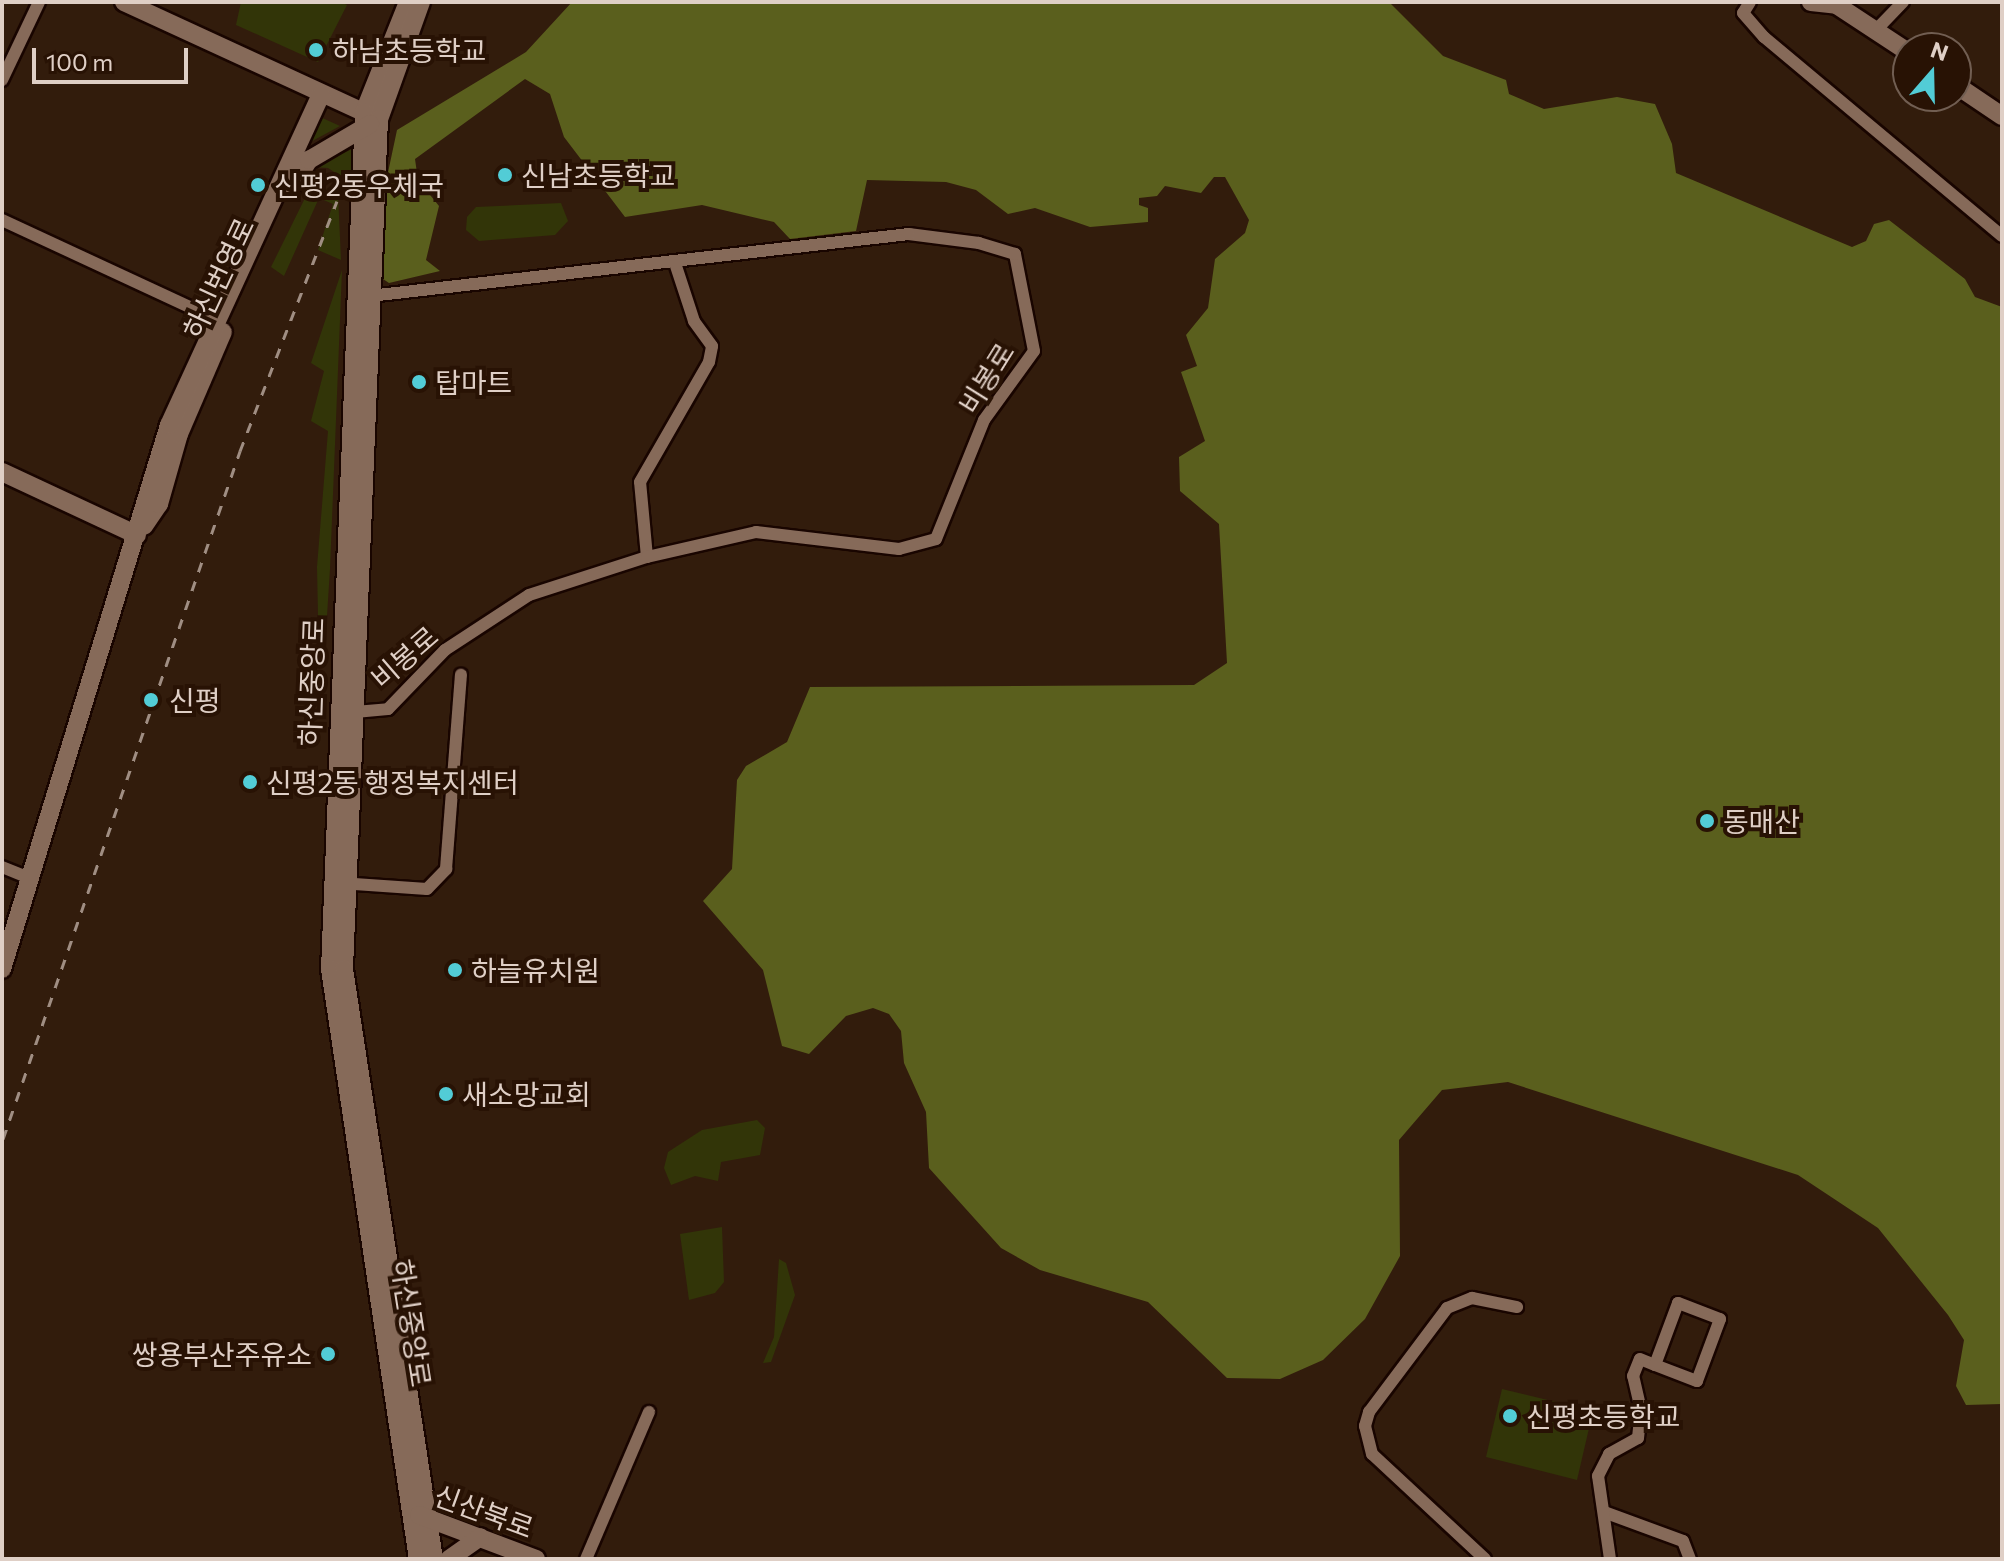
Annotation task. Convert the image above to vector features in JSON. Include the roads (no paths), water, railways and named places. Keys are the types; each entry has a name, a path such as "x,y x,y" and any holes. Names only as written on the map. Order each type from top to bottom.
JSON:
{"street":[{"path":"2,80 39,2"},
{"path":"124,2 321,94 372,114"},
{"path":"144,2 372,114"},
{"path":"408,2 406,23 372,114 337,969 420,1515 434,1559"},
{"path":"406,23 421,2"},
{"path":"1750,2 1743,13 1764,37 2002,236"},
{"path":"1811,2 1836,4 1892,41"},
{"path":"1876,30 1903,2"},
{"name":"하신번영로","path":"222,322 321,94"},
{"path":"1972,96 2002,116"},
{"path":"291,162 372,114"},
{"name":"하신번영로","path":"2,969 169,425 298,173 372,114"},
{"path":"2,220 222,322"},
{"name":"비봉로","path":"346,712 388,709 445,650 529,595 647,557 756,532 899,549 936,539 984,420 1034,351 1015,254 979,243 909,234 364,296"},
{"path":"647,557 640,482 709,362 712,346 694,321 675,263"},
{"path":"2,472 137,535"},
{"path":"340,883 427,889 446,869 461,675"},
{"path":"2,867 31,879"},
{"path":"1485,1559 1372,1454 1365,1426 1369,1412 1447,1308 1472,1298 1517,1307"},
{"path":"1610,1559 1598,1476 1609,1454 1638,1438 1641,1410 1633,1376 1640,1359 1655,1365 1697,1381 1720,1319 1678,1303 1655,1365"},
{"path":"586,1559 649,1412"},
{"path":"1604,1512 1683,1541 1690,1559"},
{"path":"418,1559 420,1515"},
{"name":"신산북로","path":"420,1515 536,1559"},
{"path":"449,1559 480,1537"}],"railway":[{"path":"3,1139 240,451 337,201"}],"place":[{"name":"하남초등학교","path":"316,50"},
{"name":"신남초등학교","path":"505,175"},
{"name":"신평2동우체국","path":"258,185"},
{"name":"탑마트","path":"419,382"},
{"name":"신평","path":"151,700"},
{"name":"신평2동 행정복지센터","path":"250,782"},
{"name":"동매산","path":"1707,821"},
{"name":"하늘유치원","path":"455,970"},
{"name":"새소망교회","path":"446,1094"},
{"name":"쌍용부산주유소","path":"328,1354"},
{"name":"신평초등학교","path":"1510,1416"}]}
